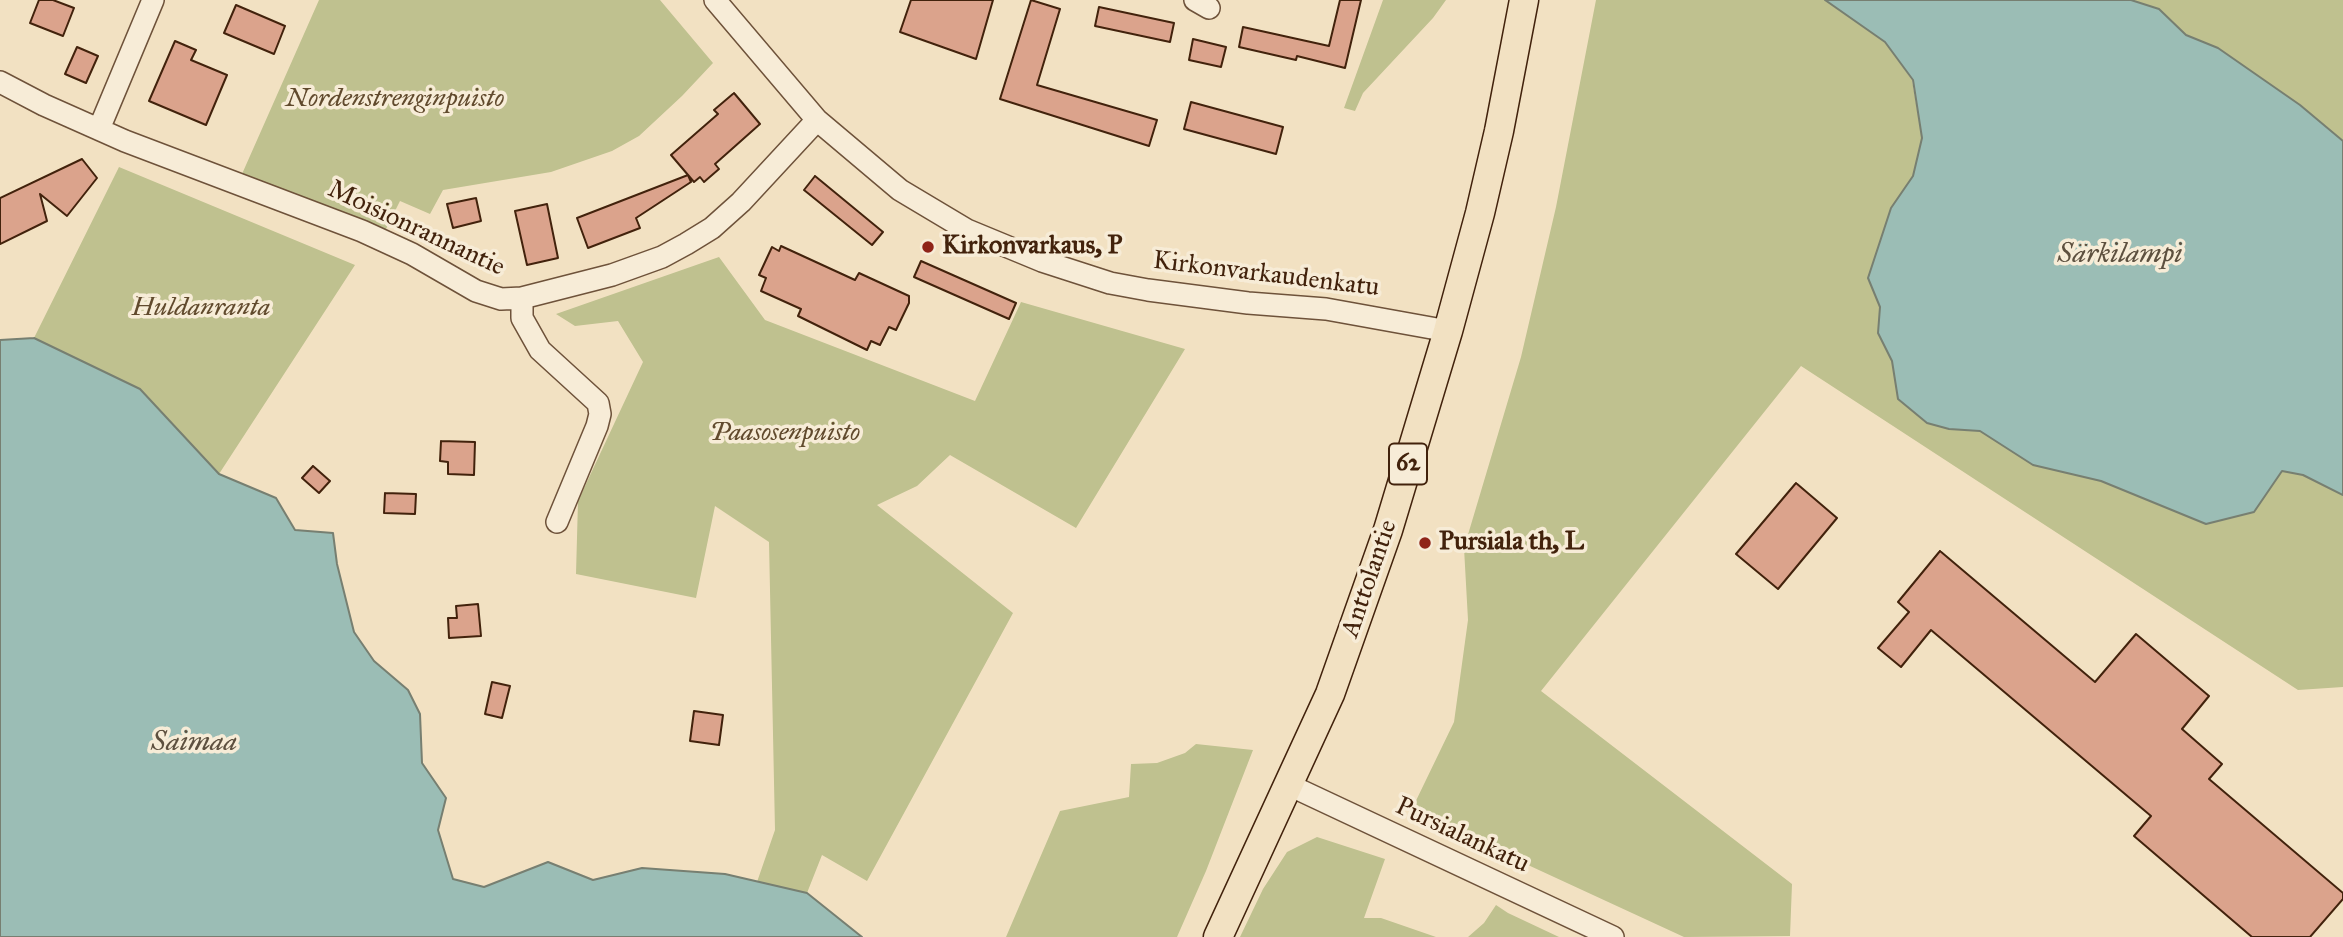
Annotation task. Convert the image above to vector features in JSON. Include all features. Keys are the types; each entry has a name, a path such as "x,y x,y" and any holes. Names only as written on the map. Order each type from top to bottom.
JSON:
{"main road":[{"name":"Anttolantie","path":"1218,937 1329,694 1388,530 1448,331 1499,131 1524,0"}],"street":[{"path":"99,129 153,0"},
{"name":"Kirkonvarkaudenkatu","path":"715,0 817,120 900,190 937,214 1011,250 1111,282 1148,290 1248,303 1326,309 1448,331"},
{"name":"Moisionrannantie","path":"0,82 99,129 220,178 353,227 412,254 489,297 522,298 640,266 686,244 712,228 741,202 817,120"},
{"path":"522,298 522,318 540,350 598,403 600,414 557,522"},
{"name":"Pursialankatu","path":"1289,786 1613,937"}],"green space":[{"name":"Nordenstrenginpuisto","path":"319,0 660,0 713,63 639,136 612,151 551,172 443,190 430,214 400,201 385,231 242,174"},
{"path":"1383,0 1446,0 1433,18 1363,93 1355,111 1344,108"},
{"path":"1596,0 1825,0 1885,42 1912,80 1922,138 1913,176 1891,208 1868,278 1880,307 1878,333 1892,361 1898,399 1949,429 1980,431 2033,465 2101,481 2206,524 2254,512 2282,471 2303,475 2343,495 2343,687 2298,690 1801,366 1541,691 1792,884 1790,936 1684,937 1411,811 1454,722 1468,620 1464,548 1521,357 1556,207"},
{"path":"2131,0 2343,0 2343,141 2300,105 2218,48 2186,35 2159,9"},
{"name":"Huldanranta","path":"119,167 355,265 219,474 140,389 34,338"},
{"name":"Paasosenpuisto","path":"719,257 765,320 975,401 1021,302 1185,349 1076,528 950,455 917,486 877,505 1013,613 867,881 822,855 807,893 757,882 775,830 769,542 715,506 696,598 576,574 578,501 643,362 618,321 575,326 556,314"},
{"path":"1196,744 1253,750 1177,937 1006,937 1060,811 1129,797 1131,764 1157,763 1185,753"},
{"path":"1317,837 1385,859 1364,918 1381,918 1436,937 1240,937 1263,889 1287,852"},
{"path":"1496,905 1559,937 1468,937 1484,923"}],"water":[{"name":"Särkilampi","path":"1825,0 2131,0 2159,9 2186,35 2218,48 2300,105 2343,141 2343,495 2303,475 2282,471 2254,512 2206,524 2101,481 2033,465 1980,431 1949,429 1927,423 1898,399 1892,361 1878,333 1880,307 1868,278 1891,208 1913,176 1922,138 1913,80 1885,42"},
{"name":"Saimaa","path":"34,338 140,389 219,474 276,498 295,530 333,533 337,564 354,632 374,661 408,690 420,714 422,763 446,798 438,830 453,879 484,887 548,862 593,880 642,868 725,874 807,893 862,937 0,937 0,340"}],"building":[{"path":"39,0 53,0 74,8 63,36 30,23"},
{"path":"911,0 993,0 976,59 900,32"},
{"path":"1031,0 1060,9 1037,85 1157,120 1149,146 1000,99"},
{"path":"1340,0 1361,0 1345,68 1297,56 1296,60 1239,47 1243,27 1329,46"},
{"path":"236,5 285,26 274,54 224,33"},
{"path":"1099,7 1174,23 1170,42 1095,26"},
{"path":"1193,39 1226,47 1221,67 1189,60"},
{"path":"175,41 196,50 191,60 227,75 206,125 149,101"},
{"path":"77,47 98,56 86,83 65,74"},
{"path":"734,93 760,124 715,164 719,169 704,182 700,177 694,182 671,155 718,114 714,110"},
{"path":"1191,102 1283,127 1276,154 1184,129"},
{"path":"82,159 97,178 67,216 40,194 47,221 0,244 0,198"},
{"path":"688,175 691,182 636,218 640,228 588,248 577,218"},
{"path":"815,176 883,232 872,245 804,190"},
{"path":"476,198 481,221 453,228 447,204"},
{"path":"547,204 558,258 527,265 515,211"},
{"path":"781,246 855,280 859,273 909,296 909,303 896,330 889,327 880,345 871,341 867,350 798,316 801,309 761,291 766,278 759,275 772,247 779,251"},
{"path":"921,261 1016,303 1009,319 914,277"},
{"path":"441,441 475,442 474,475 448,474 448,462 440,461"},
{"path":"313,466 330,481 319,493 302,478"},
{"path":"1796,483 1837,518 1778,589 1736,554"},
{"path":"385,493 416,494 415,514 384,513"},
{"path":"1940,551 2095,682 2136,634 2209,696 2182,729 2222,764 2209,779 2343,893 2343,899 2310,937 2252,937 2134,836 2151,816 1931,630 1901,667 1878,648 1909,612 1898,602"},
{"path":"478,604 481,636 449,638 448,618 457,618 456,606"},
{"path":"492,682 510,686 502,718 485,714"},
{"path":"694,711 723,715 719,745 690,741"}],"place":[{"name":"Kirkonvarkaus, P","path":"928,247"},
{"name":"Pursiala th, L","path":"1425,543"}]}
